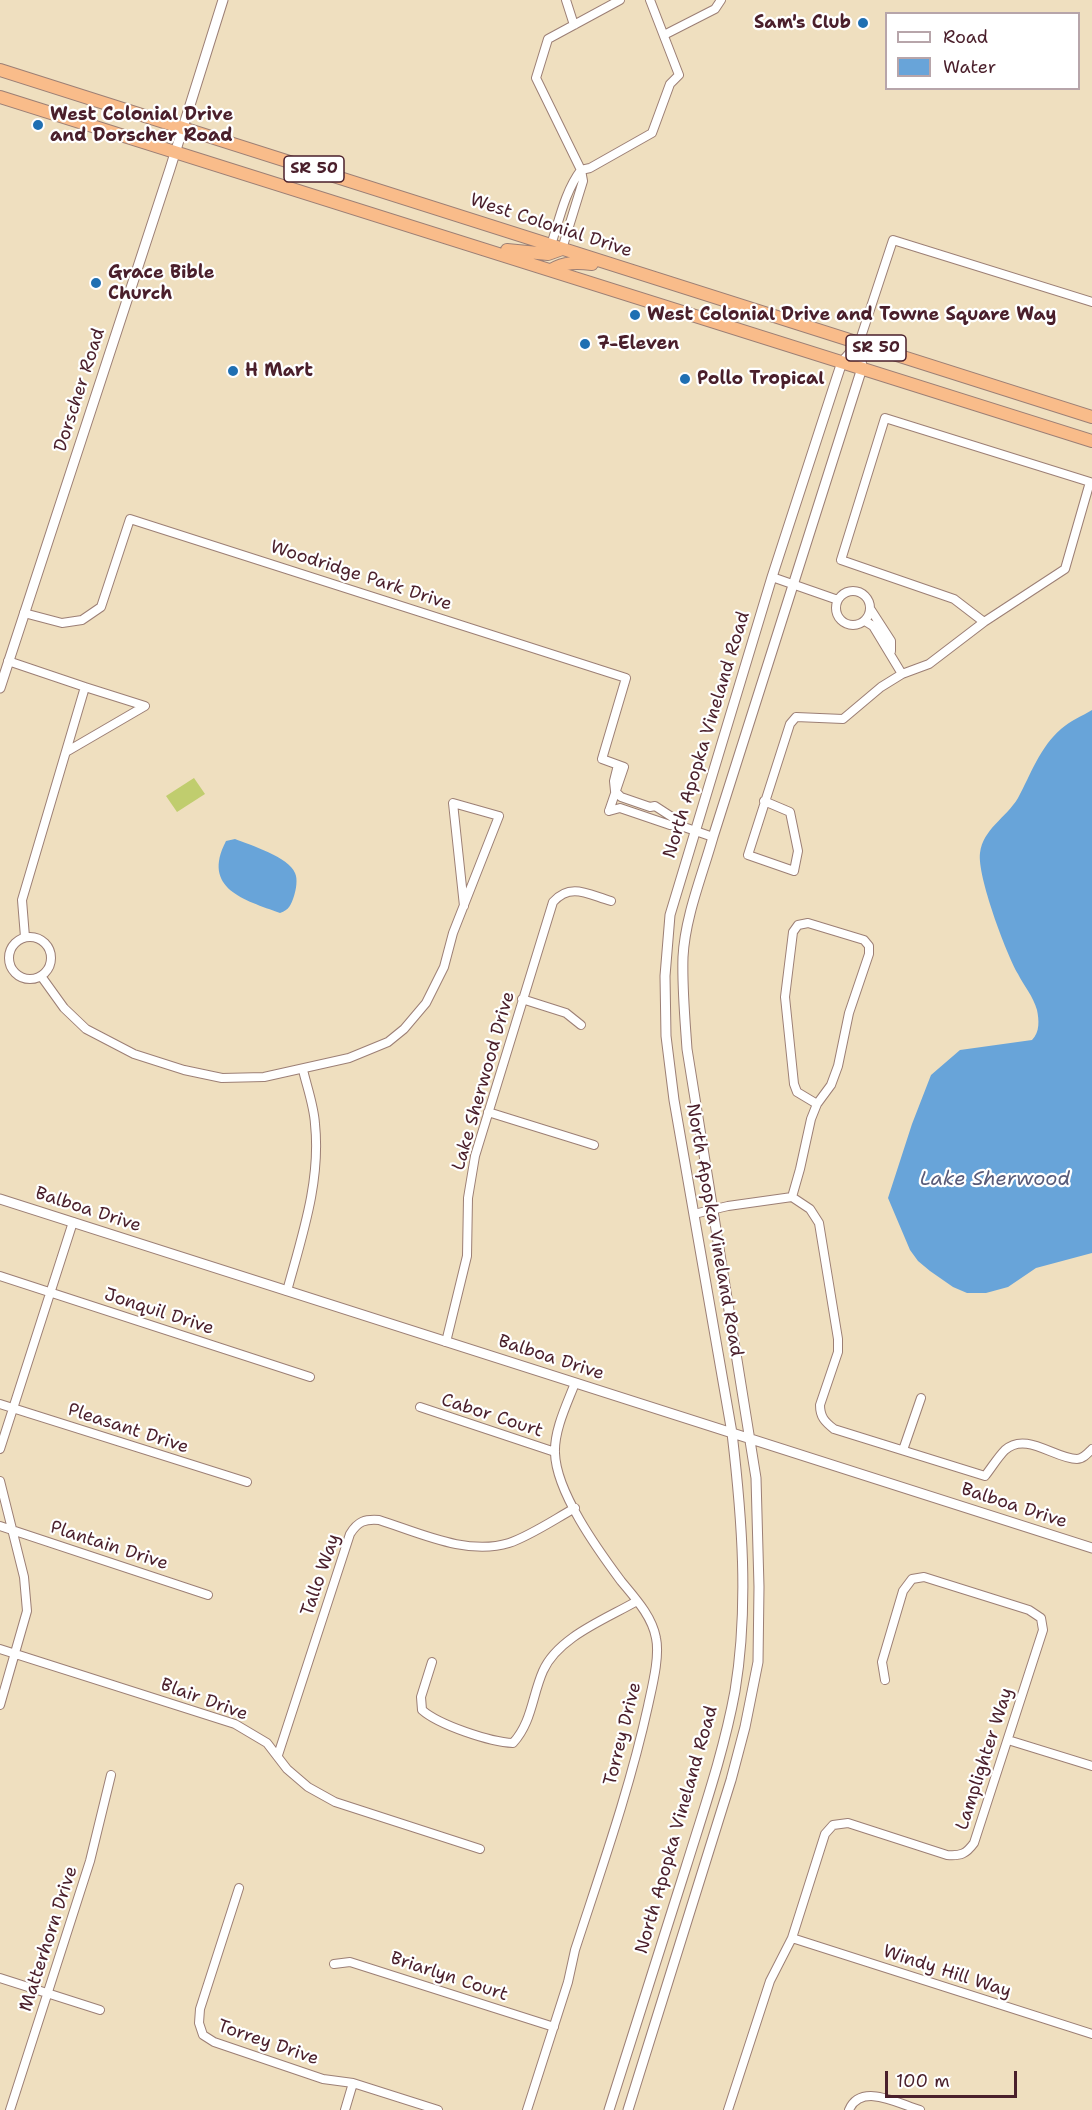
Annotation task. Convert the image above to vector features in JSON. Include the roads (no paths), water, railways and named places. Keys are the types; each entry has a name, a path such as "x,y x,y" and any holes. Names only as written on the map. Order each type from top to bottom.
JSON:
{"highway":[{"name":"West Colonial Drive","path":"0,70 1092,417"},
{"name":"SR 50","path":"0,98 1092,441"},
{"path":"479,247 539,254 548,254 556,247"},
{"path":"551,270 560,265 576,262 628,270"}],"street":[{"name":"Dorscher Road","path":"0,688 176,153 223,0"},
{"path":"566,0 574,25"},
{"path":"556,247 583,181 581,170 536,78 548,39 620,0"},
{"path":"581,170 590,168 652,133 670,84 679,75 650,0"},
{"path":"664,35 715,9 721,0"},
{"path":"842,362 859,343 892,240 1092,302"},
{"path":"859,343 862,368"},
{"name":"North Apopka Vineland Road","path":"609,2110 720,1758 735,1691 742,1622 742,1544 732,1433 674,1100 666,1036 665,976 670,915 772,577 842,362"},
{"name":"North Apopka Vineland Road","path":"628,2110 731,1780 745,1727 758,1662 756,1478 687,1049 683,1000 683,955 690,915 713,837 862,368"},
{"path":"764,801 790,812 798,852 794,871 748,855 764,801 790,724 796,717 843,719 880,687 902,674 929,664 984,622 1065,569 1090,482 885,418 842,560 954,599 984,622"},
{"name":"Woodridge Park Drive","path":"24,613 62,623 82,620 101,607 130,519 626,678 602,759 621,766 614,781 615,791 609,811 620,808 670,825 681,825"},
{"path":"772,577 837,600"},
{"path":"871,610 865,621 854,626 843,622 836,612 837,600 845,592 857,591 867,598 871,610 891,641 891,652"},
{"path":"865,621 873,626 891,652 902,674"},
{"path":"8,661 145,705 66,752"},
{"path":"25,937 22,900 85,687"},
{"name":"Woodridge Park Drive","path":"615,791 621,797 650,807 655,806 681,825 713,837"},
{"path":"41,976 64,1008 86,1029 134,1054 184,1070 222,1078 264,1077 349,1058 388,1042 404,1029 426,1003 444,967 464,906 499,816 453,803 464,906"},
{"name":"Lake Sherwood Drive","path":"446,1342 467,1256 468,1198 475,1156 553,902 560,894 573,890 612,901"},
{"path":"792,1197 806,1138 817,1104 831,1085 838,1066 849,1013 869,954 869,946 864,940 808,923 798,925 793,932 785,997 794,1084 797,1092 817,1104"},
{"path":"34,937 41,939 50,951 50,964 41,976 28,979 21,977 10,967 8,957 10,950 18,939 34,937"},
{"path":"522,999 566,1013 580,1025"},
{"path":"287,1291 310,1207 317,1157 315,1122 303,1070"},
{"path":"488,1112 594,1145"},
{"path":"694,1214 712,1209 792,1197 810,1209 819,1223 838,1339 838,1352 820,1405 820,1413 824,1421 834,1429 985,1476 1006,1449 1017,1443 1030,1444 1077,1459 1087,1455 1092,1449"},
{"name":"Balboa Drive","path":"0,1200 1092,1548"},
{"path":"0,1449 73,1222"},
{"name":"Jonquil Drive","path":"0,1276 310,1377"},
{"name":"Torrey Drive","path":"527,2110 568,1982 574,1950 642,1732 651,1692 657,1645 649,1619 606,1560 561,1481 555,1452 559,1429 575,1383"},
{"path":"903,1450 921,1398"},
{"name":"Pleasant Drive","path":"0,1404 247,1482"},
{"name":"Cabor Court","path":"420,1407 555,1452"},
{"path":"0,1481 24,1577 27,1611 0,1705"},
{"name":"Tallo Way","path":"278,1755 350,1534 355,1525 366,1520 379,1520 469,1547 491,1547 512,1542 575,1508"},
{"name":"Plantain Drive","path":"0,1526 208,1595"},
{"name":"Lamplighter Way","path":"728,2110 770,1981 792,1938 825,1834 832,1825 848,1823 947,1855 960,1856 968,1851 974,1843 1043,1630 1041,1618 1029,1610 924,1577 912,1579 903,1591 882,1662 885,1680"},
{"path":"432,1662 421,1697 422,1710 432,1719 499,1742 513,1743 524,1731 542,1671 551,1655 567,1640 637,1601"},
{"name":"Blair Drive","path":"0,1649 220,1718 267,1743 287,1769 308,1787 335,1802 480,1849"},
{"path":"1008,1740 1092,1766"},
{"name":"Matterhorn Drive","path":"10,2110 90,1861 111,1775"},
{"name":"Torrey Drive","path":"239,1888 200,2009 199,2023 202,2036 323,2079 353,2083 438,2110"},
{"name":"Windy Hill Way","path":"792,1938 1092,2034"},
{"name":"Briarlyn Court","path":"334,1964 350,1962 554,2027"},
{"path":"0,1978 100,2010"},
{"path":"345,2110 353,2083"},
{"path":"849,2110 851,2105 862,2096 874,2096 920,2110"}],"water":[{"name":"Lake Sherwood","path":"1092,710 1092,1253 1036,1268 1008,1287 986,1293 967,1293 953,1287 918,1261 910,1250 888,1198 931,1075 960,1050 1032,1040 1038,1030 1037,1010 1000,933 983,879 980,853 990,830 1018,798 1047,744 1065,726"},
{"path":"235,839 268,852 291,867 297,881 292,902 286,910 280,913 253,903 230,890 223,881 219,871 220,857 226,841"}],"place":[{"name":"Sam's Club","path":"863,23"},
{"name":"West Colonial Drive and Dorscher Road","path":"38,125"},
{"name":"Grace Bible Church","path":"96,283"},
{"name":"West Colonial Drive and Towne Square Way","path":"635,315"},
{"name":"7-Eleven","path":"585,344"},
{"name":"H Mart","path":"233,371"},
{"name":"Pollo Tropical","path":"685,379"}]}
